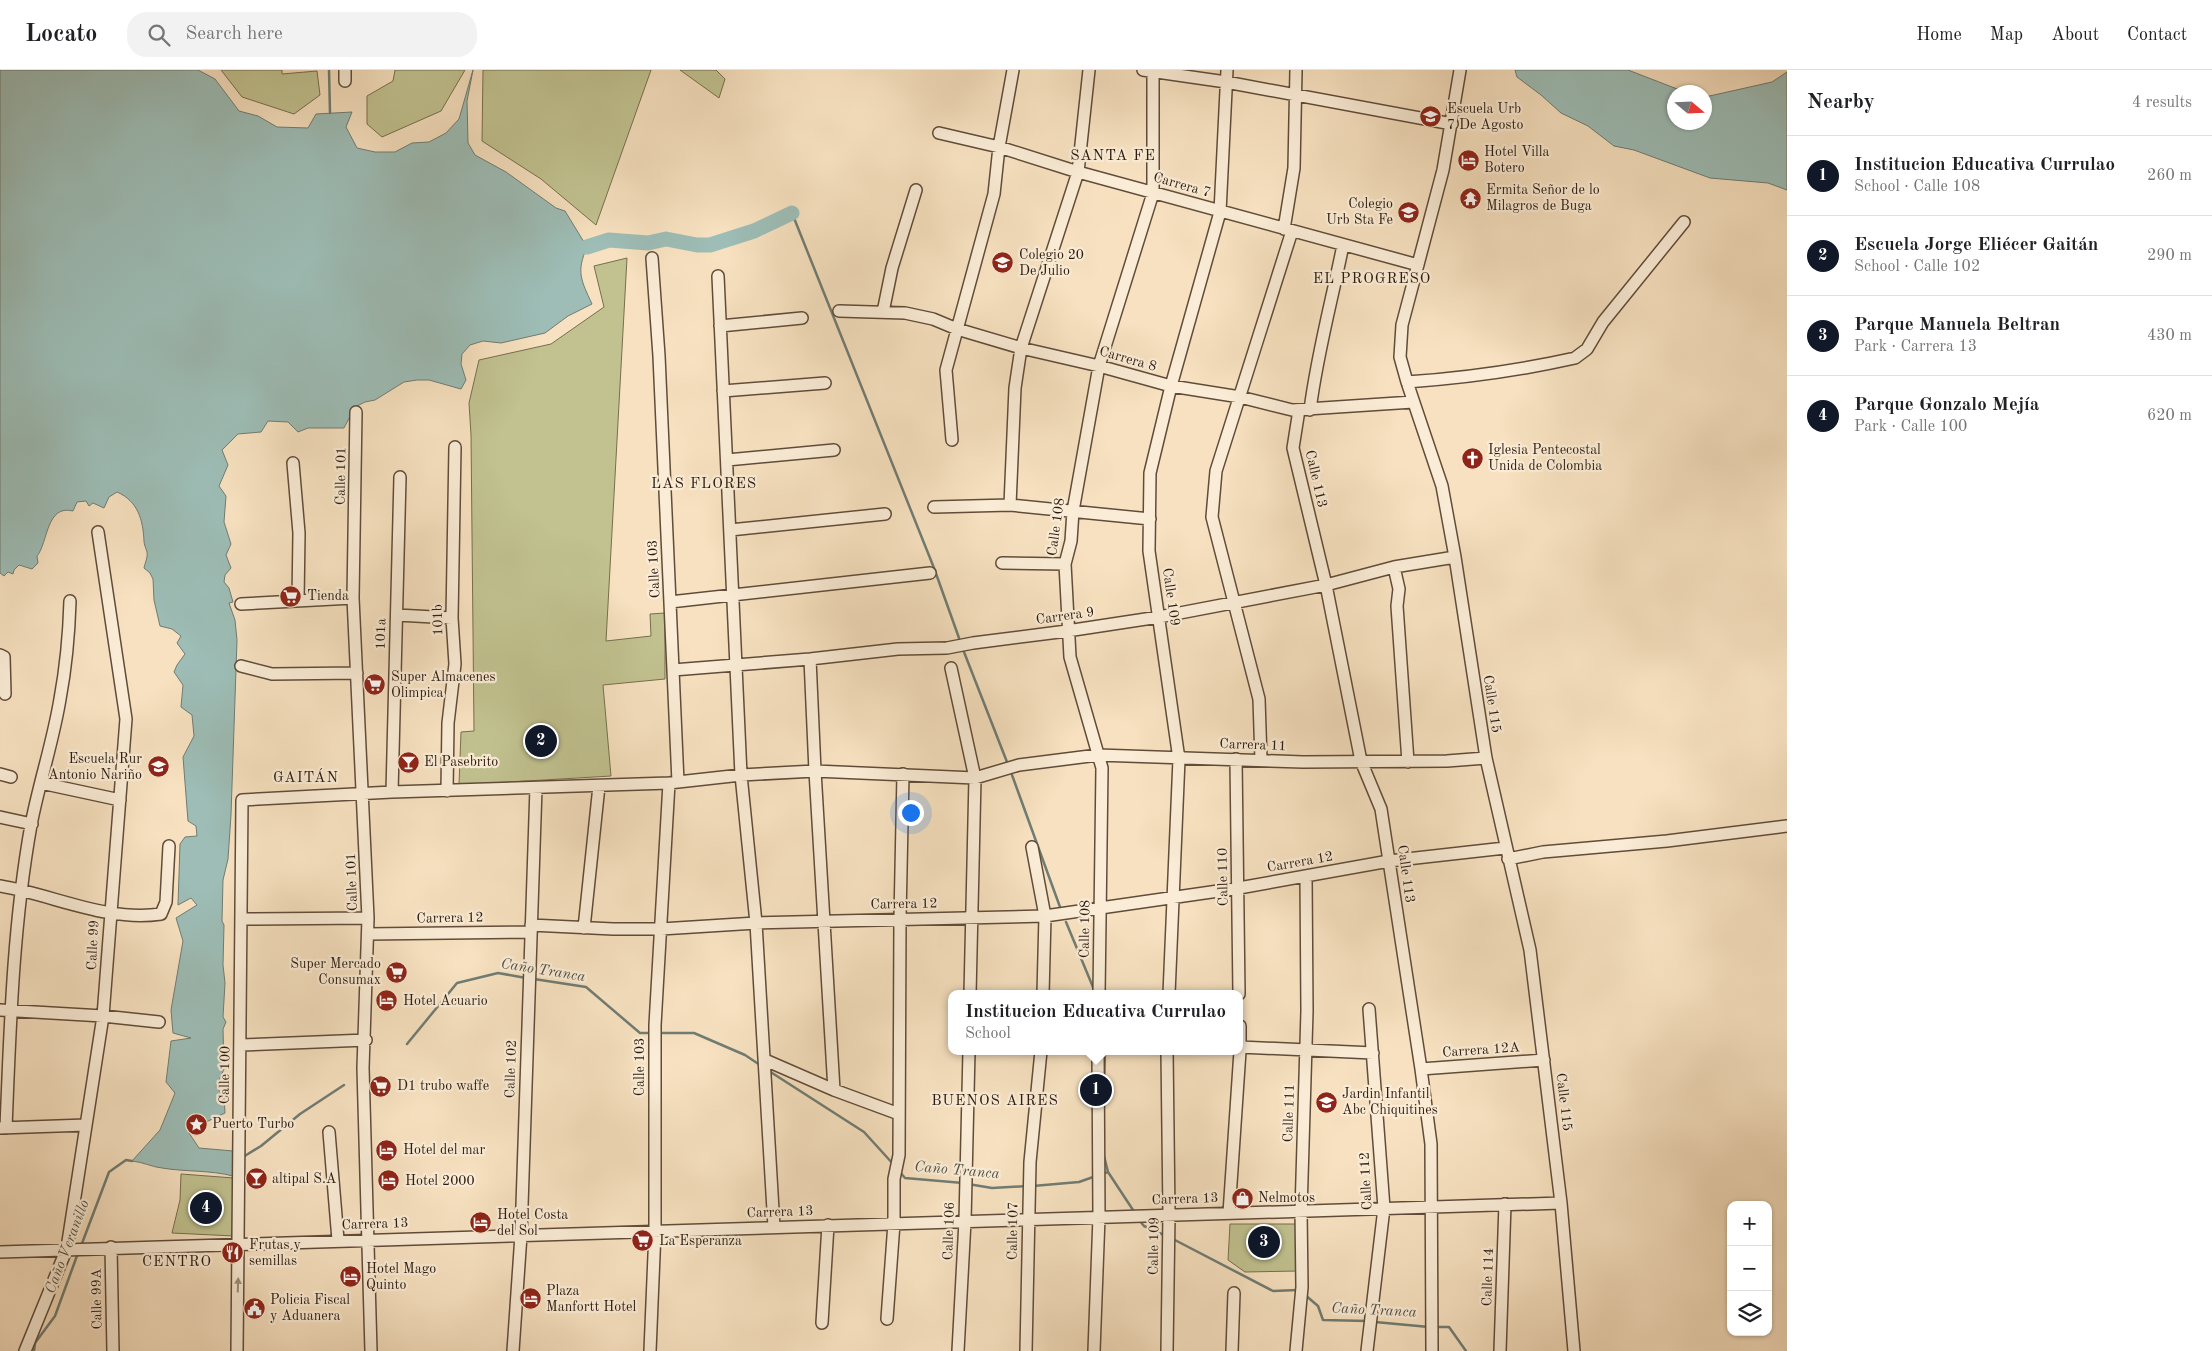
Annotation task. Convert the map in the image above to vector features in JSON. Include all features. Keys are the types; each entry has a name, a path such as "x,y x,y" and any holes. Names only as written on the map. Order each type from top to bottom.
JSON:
{"street":[{"path":"952,440 946,370 994,194 999,147 1013,70"},
{"path":"1010,505 1016,388 1021,348 1078,172 1089,70"},
{"path":"1150,70 1226,82 1452,124"},
{"name":"Calle 108","path":"1099,990 1102,768 1070,657 1067,631 1065,564 1071,541 1073,511 1099,366 1153,193 1150,70"},
{"name":"Calle 109","path":"1169,990 1179,759 1150,551 1150,473 1171,386 1220,212 1227,70"},
{"path":"1261,760 1259,699 1212,516 1216,471 1240,397 1288,230 1294,168 1296,70"},
{"name":"Calle 115","path":"1460,70 1443,170 1402,325 1400,357 1413,402 1442,486 1455,556 1486,758 1506,854 1530,950 1561,1203 1574,1351"},
{"name":"Carrera 7","path":"939,133 999,147 1078,172 1220,212 1418,265"},
{"path":"883,312 892,268 916,190"},
{"path":"1407,382 1467,378 1516,371 1581,355 1603,322 1684,222"},
{"name":"Calle 113","path":"1344,245 1325,334 1294,448 1326,586 1361,761 1381,809 1421,1069 1431,1144 1432,1351"},
{"name":"Calle 103","path":"650,1351 655,1231 655,1025 661,929 674,783 673,670 659,356 652,258"},
{"path":"718,276 741,775 756,923 766,1062 774,1227"},
{"name":"Carrera 8","path":"839,311 883,312 933,319 957,329 1021,348 1099,366 1171,386 1240,397 1292,410 1413,402"},
{"path":"720,326 802,318"},
{"path":"723,391 825,383"},
{"name":"Calle 101","path":"356,412 354,598 368,918 366,1040 363,1068 371,1351"},
{"name":"101b","path":"447,791 448,723 455,664 452,618 455,447"},
{"path":"727,460 834,450"},
{"path":"293,463 298,533 298,601"},
{"name":"101a","path":"392,792 400,477"},
{"path":"934,507 1010,505 1150,519"},
{"path":"730,530 885,514"},
{"name":"Calle 99","path":"26,1351 69,1248 86,1125 104,1016 110,914 126,719 98,532"},
{"name":"Carrera 9","path":"673,670 736,666 898,649 947,648 1159,618 1233,602 1326,586 1394,567 1455,556"},
{"path":"1002,563 1065,564"},
{"path":"1394,567 1399,589 1397,606 1408,762"},
{"path":"670,602 930,573"},
{"path":"241,604 354,598"},
{"path":"70,601 68,649 60,700 32,824 5,1010 3,1128 86,1125"},
{"path":"396,615 452,618"},
{"path":"0,654 4,657 2,694 17,693"},
{"path":"810,659 834,1090"},
{"path":"241,666 272,674 357,673"},
{"path":"951,668 975,778 970,990"},
{"name":"Carrera 11","path":"242,800 392,792 674,783 741,775 815,771 975,778 1019,765 1098,755 1179,759 1408,762 1486,758"},
{"name":"Calle 110","path":"1236,760 1240,990"},
{"path":"887,1319 894,1223 894,1179 900,1155 900,918 903,774"},
{"path":"41,783 120,800"},
{"path":"584,928 599,786"},
{"name":"Calle 102","path":"512,1351 521,1235 536,788"},
{"name":"Calle 100","path":"238,1351 242,800"},
{"path":"0,817 32,824"},
{"name":"Carrera 12","path":"368,934 531,928 661,929 756,923 900,918 1045,916 1239,888 1389,861 1543,852 1667,841 1787,826"},
{"path":"0,886 22,889 110,914 140,917 161,914 166,902 170,846"},
{"path":"1032,847 1045,916 1043,990"},
{"name":"Calle 111","path":"1296,1351 1302,1286 1300,1211 1307,1011 1306,876"},
{"path":"242,919 368,918"},
{"name":"Calle 112","path":"1367,1351 1384,1208 1368,1009"},
{"path":"5,1010 104,1016 159,1022"},
{"path":"241,1045 366,1040"},
{"path":"1243,1049 1373,1053"},
{"name":"Calle 106","path":"958,1351 965,1221 969,1055"},
{"name":"Calle 107","path":"1026,1351 1029,1186 1041,1055"},
{"path":"1094,1351 1099,1217 1098,1055"},
{"name":"Calle 109","path":"1167,1055 1168,1351"},
{"path":"1229,1213 1240,1055"},
{"name":"Carrera 12A","path":"1421,1069 1544,1060"},
{"path":"766,1062 899,1114"},
{"path":"329,1132 338,1240"},
{"name":"Carrera 13","path":"0,1252 69,1248 239,1245 369,1239 1561,1203"},
{"name":"Calle 114","path":"1500,1351 1505,1204"},
{"path":"822,1323 828,1225"},
{"name":"Calle 99A","path":"111,1247 113,1351"},
{"path":"1232,1351 1234,1293"}],"green space":[{"path":"221,70 282,70 282,74 317,71 320,95 294,114 242,97"},
{"path":"395,70 465,70 441,111 382,137 367,124 367,96 393,81"},
{"path":"483,70 651,70 596,225 541,179 482,141"},
{"path":"680,70 716,70 725,79 719,98"},
{"path":"627,258 606,641 651,636 650,614 665,613 665,679 603,685 611,776 459,785 461,732 474,731 471,435 469,403 479,360 551,344 604,307 594,266"},
{"path":"181,1174 234,1178 234,1236 172,1233 180,1200"},
{"path":"1230,1224 1298,1224 1298,1271 1245,1272 1228,1260"}],"water":[{"path":"0,70 198,70 215,79 239,111 258,116 277,127 308,128 316,114 352,112 346,127 357,148 375,152 395,152 412,143 429,142 446,133 459,119 473,70 467,101 468,143 475,155 506,172 556,208 565,211 587,247 582,263 581,276 592,304 568,316 545,333 501,343 483,341 470,345 462,354 461,364 466,380 461,389 429,380 404,382 375,400 355,407 344,428 308,428 298,432 288,422 268,421 261,432 238,434 222,450 228,465 219,486 226,496 224,522 231,544 226,555 231,568 225,575 224,582 229,588 233,602 229,603 235,620 237,640 231,815 228,859 223,880 222,921 224,925 223,965 225,983 223,1017 226,1022 223,1029 224,1069 216,1087 224,1096 225,1113 204,1123 196,1124 189,1133 199,1148 233,1151 233,1176 158,1167 132,1161 160,1130 175,1093 166,1082 171,1041 191,1038 173,1033 171,1010 183,941 176,918 197,905 191,898 178,905 180,844 185,837 197,836 196,826 188,821 183,757 194,736 192,715 181,707 183,685 174,672 185,654 177,643 181,636 172,629 160,626 154,600 153,579 144,568 147,552 144,544 141,519 135,506 117,492 109,497 104,508 93,503 89,506 86,501 77,502 73,511 64,510 53,519 37,556 38,563 32,569 19,565 13,574 8,572 4,576 0,573"},
{"path":"1515,70 1628,70 1667,85 1667,130 1712,130 1712,95 1772,82 1787,72 1787,190 1768,183 1710,178 1634,150 1614,146 1588,126 1561,113 1517,77"}],"waterway":[{"path":"329,70 330,113"},
{"path":"792,213 934,568 959,638"},
{"path":"587,247 609,240 648,243 666,239 697,245 710,245 754,231 792,213"},
{"path":"964,652 1007,762"},
{"path":"1012,775 1060,907"},
{"path":"1066,922 1094,990"},
{"name":"Caño Tranca","path":"407,1044 457,983 498,973 526,978"},
{"name":"Caño Tranca","path":"534,979 586,987 640,1033 651,1033"},
{"name":"Caño Tranca","path":"659,1033 694,1033 745,1055 760,1065"},
{"path":"1104,1086 1105,1055"},
{"name":"Caño Tranca","path":"769,1071 864,1132 894,1165"},
{"name":"Caño Tranca","path":"243,1157 261,1146 300,1114 344,1085"},
{"path":"1104,1156 1108,1172"},
{"name":"Caño Veranillo","path":"81,1246 109,1172 126,1160 132,1161"},
{"name":"Caño Tranca","path":"899,1171 905,1178 963,1183"},
{"name":"Caño Tranca","path":"1101,1174 1108,1172 1135,1213"},
{"name":"Caño Tranca","path":"1033,1186 1079,1182 1096,1176"},
{"name":"Caño Tranca","path":"968,1184 992,1188 1027,1186"},
{"name":"Caño Tranca","path":"1139,1220 1144,1226 1166,1236"},
{"name":"Caño Tranca","path":"1171,1238 1273,1291 1298,1290"},
{"name":"Caño Veranillo","path":"34,1351 35,1343 55,1316 78,1253"},
{"name":"Caño Tranca","path":"1304,1294 1318,1306 1323,1320 1367,1321"},
{"name":"Caño Tranca","path":"1375,1322 1429,1327"},
{"name":"Caño Tranca","path":"1435,1327 1449,1327 1466,1351"}],"place":[{"name":"Escuela Urb 7 De Agosto","path":"1431,117"},
{"name":"Hotel Villa Botero","path":"1468,160"},
{"name":"Ermita Señor de lo Milagros de Buga","path":"1470,198"},
{"name":"Colegio Urb Sta Fe","path":"1409,212"},
{"name":"Colegio 20 De Julio","path":"1003,263"},
{"name":"Iglesia Pentecostal Unida de Colombia","path":"1472,458"},
{"name":"Tienda","path":"291,596"},
{"name":"Super Almacenes Olimpica","path":"375,685"},
{"name":"Escuela Jorge Eliécer Gaitán","path":"541,741"},
{"name":"El Pasebrito","path":"408,762"},
{"name":"Escuela Rur Antonio Nariño","path":"158,767"},
{"name":"Super Mercado Consumax","path":"397,972"},
{"name":"Hotel Acuario","path":"387,1001"},
{"name":"D1 trubo waffe","path":"381,1086"},
{"name":"Institucion Educativa Currulao","path":"1096,1090"},
{"name":"Jardin Infantil Abc Chiquitines","path":"1326,1102"},
{"name":"Puerto Turbo","path":"196,1124"},
{"name":"Hotel del mar","path":"387,1150"},
{"name":"altipal S.A","path":"256,1179"},
{"name":"Hotel 2000","path":"389,1181"},
{"name":"Nelmotos","path":"1242,1198"},
{"name":"Parque Gonzalo Mejía","path":"206,1208"},
{"name":"Hotel Costa del Sol","path":"481,1223"},
{"name":"La Esperanza","path":"643,1241"},
{"name":"Parque Manuela Beltran","path":"1264,1242"},
{"name":"Frutas y semillas","path":"233,1253"},
{"name":"Hotel Mago Quinto","path":"350,1277"},
{"name":"Plaza Manfortt Hotel","path":"530,1299"},
{"name":"Policia Fiscal y Aduanera","path":"254,1308"}],"district":[{"name":"SANTA FE","path":"1113,156"},
{"name":"EL PROGRESO","path":"1372,279"},
{"name":"LAS FLORES","path":"704,484"},
{"name":"GAITÁN","path":"306,778"},
{"name":"BUENOS AIRES","path":"995,1101"},
{"name":"CENTRO","path":"177,1262"}]}
